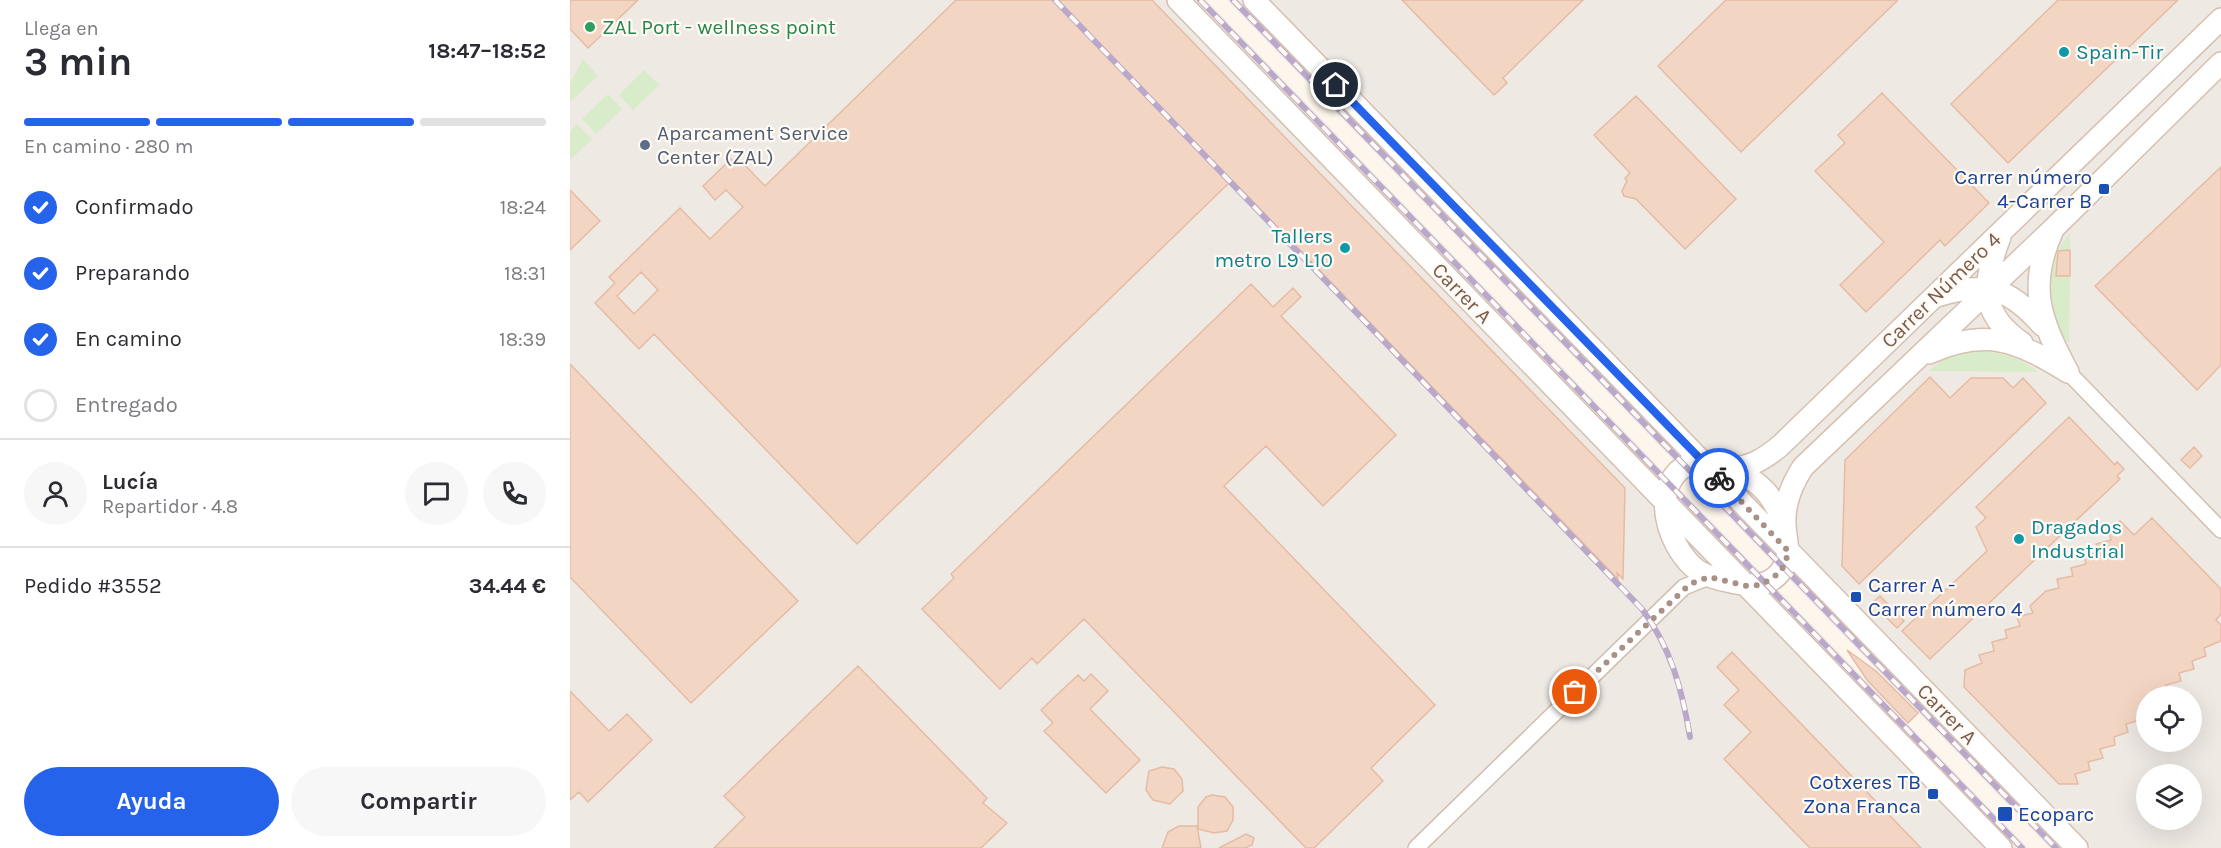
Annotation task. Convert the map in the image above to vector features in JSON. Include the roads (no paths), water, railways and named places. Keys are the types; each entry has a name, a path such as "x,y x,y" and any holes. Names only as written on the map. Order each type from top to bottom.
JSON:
{"main road":[{"name":"Carrer A","path":"1178,0 2001,848"},
{"path":"1254,0 1789,552"},
{"name":"Carrer Número 4","path":"1729,468 1751,465 1780,446 2221,19"},
{"name":"Carrer Número 4","path":"1785,524 1789,492 1803,467 2054,228 2221,63"},
{"path":"2054,228 2041,261 2037,290 2048,332 2068,372"},
{"path":"2002,231 1992,258 1988,290 1997,322 2030,349 2068,372"},
{"path":"1934,297 1961,288 1988,290 2013,297 2021,302 2048,332"},
{"path":"1917,359 1963,340 1992,340 2030,349"},
{"path":"1703,462 1729,468 1745,475 1767,493 1785,524 1789,552 1781,572 1773,579 1761,585 1747,586 1709,577 1689,563 1682,553 1668,525 1665,503 1667,489 1675,473 1691,464 1703,462"},
{"name":"Carrer A","path":"1789,552 2077,848"}],"street":[{"path":"2068,372 2221,530"},
{"path":"1416,848 1675,595 1690,584 1709,577"}],"railway":[{"path":"1055,0 1642,609 1668,654 1679,686 1690,737"},
{"path":"1200,0 2022,848"},
{"path":"1233,0 2056,848"}],"place":[{"name":"ZAL Port - wellness point","path":"590,27"},
{"name":"Spain-Tir","path":"2064,52"},
{"name":"Aparcament Service Center (ZAL)","path":"645,145"},
{"name":"Carrer número 4-Carrer B","path":"2104,189"},
{"name":"Tallers metro L9 L10","path":"1345,248"},
{"name":"Dragados Industrial","path":"2019,539"},
{"name":"Carrer A - Carrer número 4","path":"1856,597"},
{"name":"Cotxeres TB Zona Franca","path":"1933,794"},
{"name":"Ecoparc","path":"2005,814"}]}
